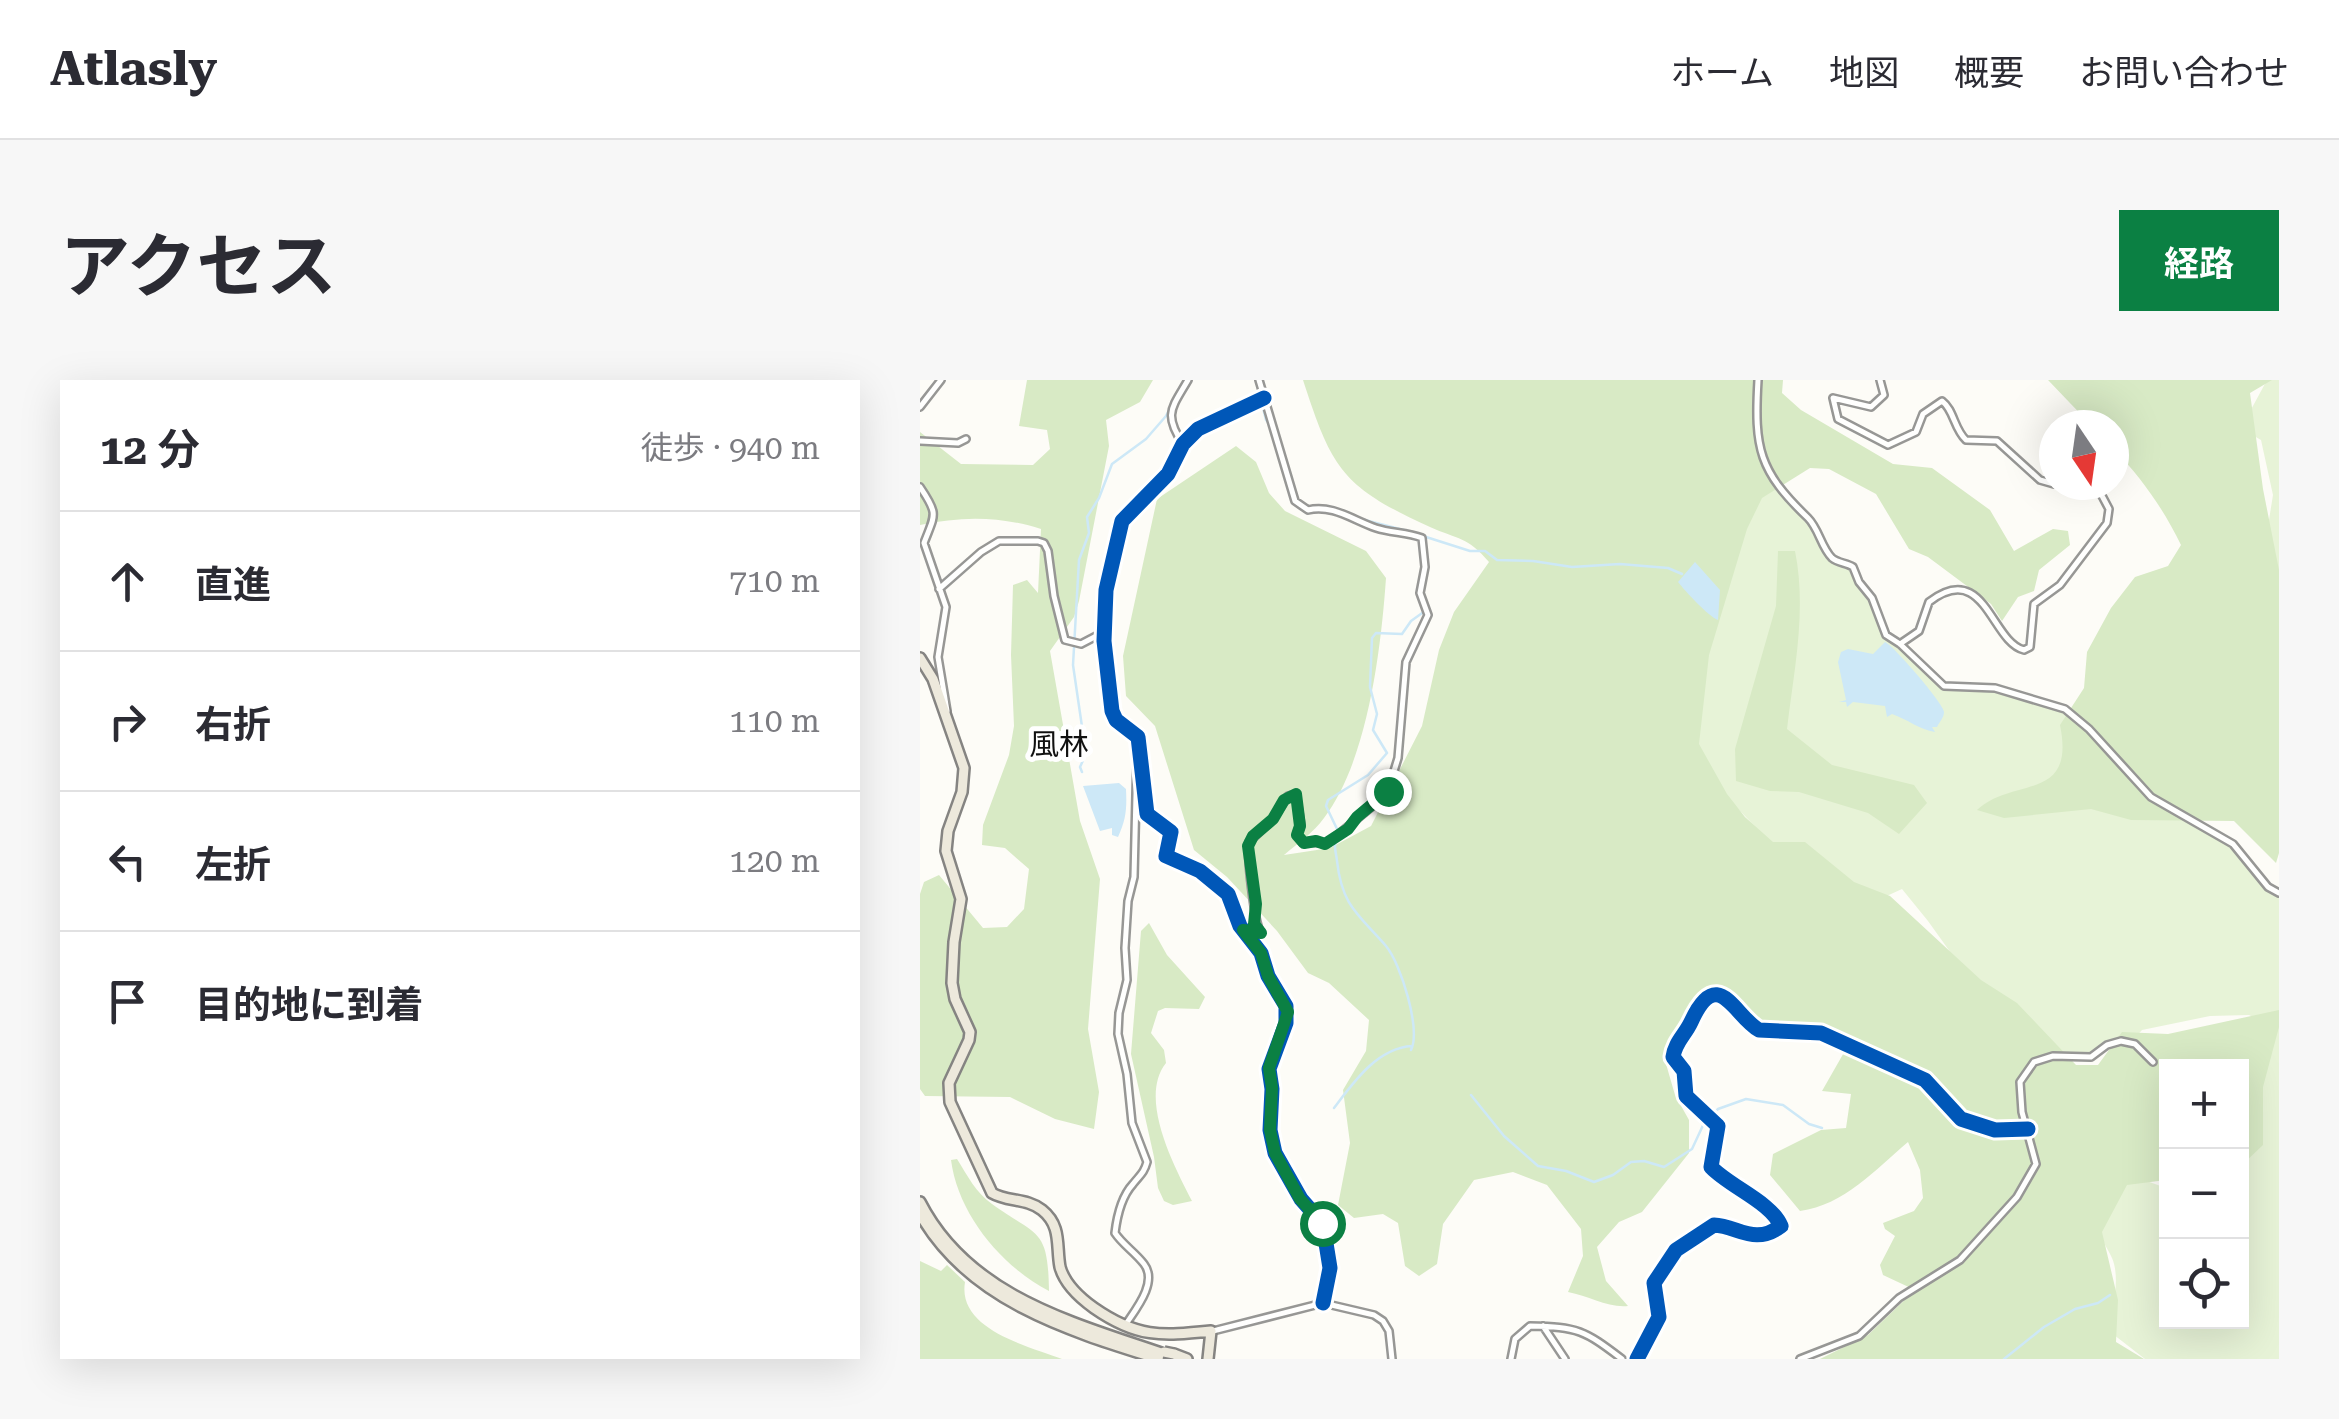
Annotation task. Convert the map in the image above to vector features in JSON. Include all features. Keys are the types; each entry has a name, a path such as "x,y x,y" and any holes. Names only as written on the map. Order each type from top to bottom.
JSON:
{"main road":[{"path":"920,658 932,679 964,768 962,792 946,842 961,899 952,983 970,1040 949,1083 950,1102 992,1193 1042,1210 1056,1227 1066,1280 1086,1302 1123,1328 1172,1335 1211,1331 1209,1354 1200,1359"},
{"path":"920,1202 948,1245 970,1268 998,1288 1028,1304 1166,1356"},
{"path":"920,1214 954,1262 1004,1300 1166,1356 1186,1359"},
{"path":"1166,1356 1172,1335"}],"street":[{"path":"920,407 942,380"},
{"path":"1183,444 1172,427 1170,414 1188,380"},
{"path":"1243,930 1261,933 1254,920 1256,904 1249,842 1273,819 1284,800 1296,794 1300,826 1296,834 1302,842 1328,843 1387,794 1398,758 1406,662 1428,615 1420,593 1425,558 1419,537 1376,528 1326,508 1308,510 1295,501 1285,460 1277,448 1277,435 1261,399 1259,380"},
{"path":"1758,380 1757,430 1767,473 1782,486 1793,507 1814,526 1831,557 1853,567 1872,598 1886,636 1900,644 1944,686 1995,688 2065,709 2089,729 2150,797 2233,844 2268,887 2279,893"},
{"path":"1880,380 1884,395 1872,407 1833,398 1838,419 1888,445 1916,432 1923,414 1942,401 1948,406 1956,430 1966,440 1998,440 2039,479"},
{"path":"1261,399 1198,428 1183,444 1168,474 1122,521 1109,572 1104,632 1112,711 1116,720 1135,732 1147,814 1170,832 1166,856 1200,870 1230,898 1288,1012 1269,1068 1270,1130 1275,1153 1300,1199 1322,1223 1330,1268 1323,1303"},
{"path":"920,441 958,443 966,439"},
{"path":"920,487 935,515 924,543 946,607 938,657 948,708 946,716"},
{"path":"1900,644 1919,631 1928,602 1952,590 1986,604 2013,646 2024,650 2030,647 2034,604 2060,584 2102,531 2110,516 2105,500"},
{"path":"940,589 999,541 1010,538 1044,543 1066,640 1074,644 1089,641 1104,632"},
{"path":"1123,1328 1141,1300 1148,1275 1145,1265 1116,1233 1124,1199 1147,1162 1132,1122 1118,1034 1118,1013 1127,980 1128,901 1134,877 1139,752"},
{"path":"1637,1359 1659,1317 1654,1283 1676,1250 1718,1224 1747,1234 1772,1232 1781,1226 1750,1195 1730,1185 1711,1167 1719,1130 1686,1096 1684,1071 1674,1050 1698,1004 1718,996 1739,1008 1759,1030 1821,1034 1913,1074 1940,1092 1961,1119 1996,1130 2028,1129"},
{"path":"1800,1359 1859,1336 1898,1298 1965,1255 2016,1197 2036,1164 2022,1112 2020,1082 2022,1074 2038,1060 2053,1056 2091,1058 2107,1045 2121,1041 2134,1044 2153,1062"},
{"path":"1211,1331 1323,1303 1374,1315 1383,1322 1389,1331 1392,1359"},
{"path":"1511,1359 1515,1339 1526,1328 1543,1326 1572,1327 1584,1332 1622,1359"},
{"path":"1543,1326 1565,1359"}],"green space":[{"path":"1027,380 1153,380 1140,402 1106,420 1109,446 1079,601 1074,617 1050,651 1080,821 1100,879 1088,1029 1099,1092 1094,1129 1055,1119 1010,1097 925,1096 920,1089 920,894 924,882 939,875 983,928 1007,927 1024,909 1029,869 1005,848 982,845 983,825 1009,755 1014,726 1013,585 1027,580 1038,593 1041,529 981,519 920,525 920,432 961,464 1033,465 1050,449 1047,430 1019,426"},
{"path":"1303,380 1783,380 1782,393 1801,410 1893,464 1932,468 1990,510 2014,551 2053,529 2068,531 2070,545 2039,570 2034,591 2018,597 2002,621 1991,604 1928,557 1909,549 1876,494 1829,469 1810,468 1762,498 1747,529 1709,655 1699,744 1727,794 1773,842 1805,842 1854,882 1890,896 1981,980 2017,1003 2076,1065 2098,1065 2122,1032 2168,1034 2279,1010 2279,1027 2263,1087 2263,1145 2249,1158 2249,1059 2159,1059 2159,1181 2127,1185 2102,1232 2118,1300 2116,1342 2144,1359 1820,1359 1868,1335 1915,1290 1883,1275 1880,1265 1895,1236 1883,1223 1914,1211 1923,1198 1920,1170 1908,1142 1845,1194 1800,1211 1770,1175 1773,1154 1821,1130 1846,1128 1851,1094 1822,1091 1850,1042 1823,1029 1777,1030 1758,1026 1735,1000 1721,992 1708,994 1694,1003 1673,1032 1664,1057 1675,1095 1689,1120 1689,1153 1642,1212 1619,1222 1597,1247 1606,1281 1628,1306 1606,1304 1568,1292 1583,1256 1581,1229 1547,1185 1513,1172 1474,1180 1443,1224 1437,1264 1419,1276 1405,1266 1398,1223 1383,1214 1354,1218 1338,1205 1350,1143 1343,1090 1366,1051 1369,1020 1329,983 1308,973 1277,931 1227,877 1194,850 1155,726 1126,696 1123,656 1157,499 1236,446 1256,462 1269,493 1285,511 1366,551 1386,578 1376,670 1352,766 1324,818 1284,855 1330,848 1371,826 1422,726 1439,650 1454,612 1489,562 1468,543 1377,500 1344,472 1323,435"},
{"path":"2048,380 2272,380 2250,393 2279,570 2276,863 2234,821 2131,820 2091,809 2004,818 1977,810 2007,793 2038,784 2059,766 2063,750 2060,725 2084,688 2087,652 2111,608 2135,577 2168,566 2181,545 2129,466 2129,410 2077,410"},
{"path":"2267,380 2279,380 2279,591 2268,526 2273,495 2261,440 2254,436 2247,417"},
{"path":"1724,476 1781,488 1790,506 1813,528 1831,560 1852,569 1871,600 1881,632 1936,684 1944,688 1992,690 2070,715 2131,781 2227,843 2266,889 2279,895 2279,1359 2145,1359 2109,1331 2115,1266 2095,1221 2133,1176 2159,1185 2159,1329 2249,1329 2249,1137 2266,1068 2257,1019 2249,1015 2210,1016 2142,1030 2132,1041 2121,1039 2088,1057 2071,1057 1991,1009 1902,889 1867,905 1836,911 1509,570"},
{"path":"1778,551 1795,551 1800,595 1787,729 1832,765 1914,785 1927,803 1899,834 1868,813 1799,792 1770,791 1736,781 1735,749 1776,606"},
{"path":"1149,923 1167,955 1205,997 1199,1009 1158,1011 1151,1033 1164,1050 1166,1063 1158,1078 1157,1113 1176,1170 1192,1201 1173,1205 1164,1201 1158,1188 1131,1054 1141,931"},
{"path":"957,1159 986,1200 1030,1229 1043,1244 1049,1291 1014,1268 972,1219 955,1180 951,1160"},
{"path":"920,1261 941,1271 947,1265 965,1282 966,1299 983,1324 1015,1342 1062,1359 920,1359"}],"water":[{"path":"1695,562 1720,590 1718,620 1678,582"},
{"path":"1885,642 1942,707 1942,718 1937,727 1932,727 1935,732 1892,714 1887,717 1885,706 1853,702 1847,707 1846,702 1839,702 1846,700 1838,662 1841,652 1848,649 1873,654"},
{"path":"1119,783 1126,789 1126,803 1118,837 1112,835 1112,828 1100,831 1083,786"}],"waterway":[{"path":"1082,772 1080,767 1086,754 1073,665 1079,560 1089,533 1087,517 1112,464 1146,439 1166,416 1184,380"},
{"path":"1256,380 1266,420 1272,427"},
{"path":"1275,439 1279,455"},
{"path":"1293,501 1305,511"},
{"path":"1361,519 1415,533"},
{"path":"1423,536 1470,551 1485,551 1497,560 1572,567 1620,564 1668,568 1682,574"},
{"path":"1338,831 1326,806 1328,800 1368,775 1387,753 1373,730 1377,714 1370,687 1372,638 1376,633 1402,634 1425,611"},
{"path":"1337,838 1339,876 1347,899 1386,946 1403,981 1413,1027 1411,1050"},
{"path":"1334,1108 1377,1060 1412,1046"},
{"path":"1471,1095 1504,1136 1538,1166 1594,1182 1631,1162 1664,1167 1692,1149 1705,1121 1718,1109 1746,1099 1783,1105 1809,1124 1822,1128"},
{"path":"2004,1359 2044,1327 2110,1295"}],"cycle path":[{"path":"1264,398 1198,429 1183,444 1168,474 1122,521 1106,590 1104,641 1112,711 1116,720 1138,737 1147,814 1171,832 1166,856 1200,871 1228,894 1240,926 1261,953 1268,976 1286,1006 1286,1023 1269,1069 1270,1130 1275,1153 1301,1199 1322,1223 1330,1268 1323,1303"},
{"path":"1637,1359 1659,1317 1654,1283 1676,1250 1714,1225 1754,1235 1781,1226 1769,1209 1711,1167 1718,1126 1686,1096 1684,1071 1673,1057 1709,996 1726,999 1759,1030 1821,1033 1925,1080 1961,1119 1995,1130 2028,1129"}],"district":[{"name":"風林","path":"1059,745"}],"route":[{"path":"1322,1223 1300,1199 1275,1153 1270,1130 1272,1088 1268,1072 1288,1012 1268,976 1261,953 1243,930 1261,933 1254,924 1256,904 1248,846 1294,793 1300,818 1297,835 1304,843 1325,844 1348,829 1388,791"}]}
